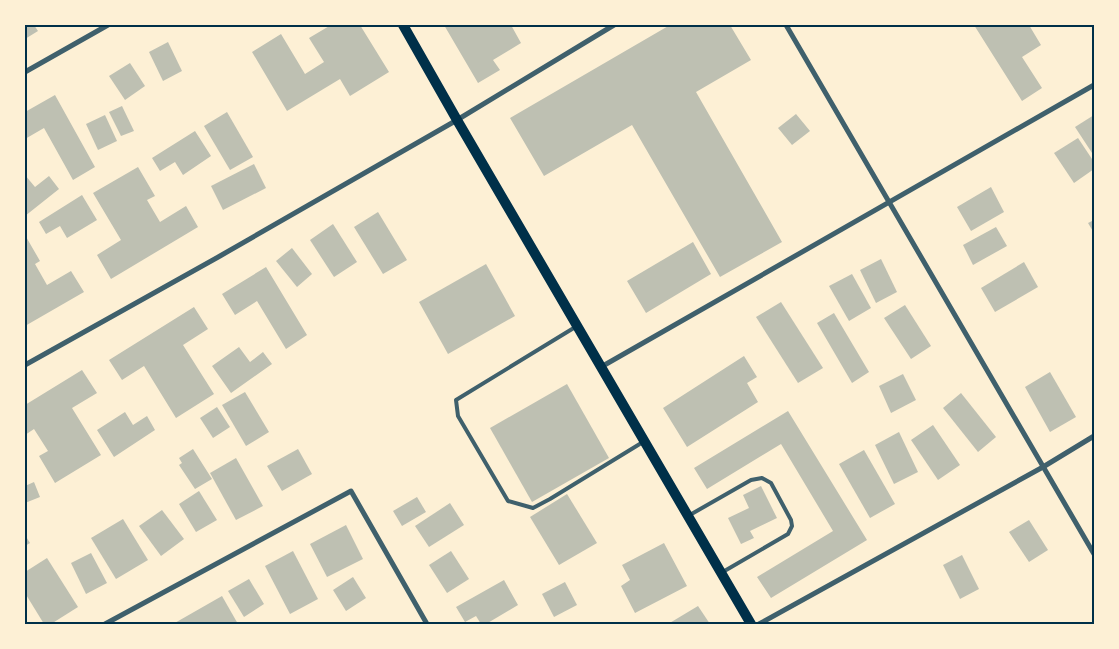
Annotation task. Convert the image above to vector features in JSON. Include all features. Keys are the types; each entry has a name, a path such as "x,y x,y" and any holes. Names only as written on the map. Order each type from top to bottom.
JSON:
{"main road":[{"path":"403,25 751,624"}],"street":[{"path":"25,72 108,25"},
{"path":"25,365 457,120 614,25"},
{"path":"786,25 1094,554"},
{"path":"601,367 1094,85"},
{"path":"759,624 1043,467 1094,436"},
{"path":"105,624 351,491 427,624"}],"lane":[{"path":"577,326 456,400 458,416 463,425 508,501 533,508 644,441"},
{"path":"688,516 751,480 762,478 770,483 775,490 791,520 792,526 788,534 721,573"}],"building":[{"path":"25,25 34,25 38,31 25,39"},
{"path":"331,25 360,25 389,72 350,96 340,79 287,111 252,52 281,34 305,74 324,62 309,38"},
{"path":"444,25 511,25 521,43 493,60 500,70 478,83"},
{"path":"670,25 730,25 751,60 696,92 782,242 720,277 632,125 544,176 510,118"},
{"path":"974,25 1029,25 1041,45 1022,57 1042,88 1022,101"},
{"path":"168,42 182,71 163,81 149,52"},
{"path":"130,63 145,86 125,100 109,76"},
{"path":"55,95 95,167 73,180 44,128 25,139 25,112"},
{"path":"122,106 134,131 121,136 109,112"},
{"path":"227,112 253,157 230,170 204,126"},
{"path":"796,114 810,131 792,145 778,128"},
{"path":"105,115 117,141 98,150 86,124"},
{"path":"1094,115 1094,156 1075,127"},
{"path":"195,131 211,156 183,175 175,162 160,171 152,158"},
{"path":"1078,138 1094,162 1094,169 1074,183 1054,153"},
{"path":"254,164 266,188 223,210 211,186"},
{"path":"138,167 155,196 147,200 160,222 186,206 198,227 111,279 97,255 121,240 93,193"},
{"path":"25,175 35,187 49,176 59,189 25,216"},
{"path":"991,187 1004,212 971,231 957,207"},
{"path":"82,195 97,220 67,238 60,226 46,234 39,222"},
{"path":"378,212 407,260 383,274 354,227"},
{"path":"1094,220 1094,233 1088,223"},
{"path":"333,224 357,262 334,277 310,240"},
{"path":"996,227 1007,246 973,265 963,245"},
{"path":"25,235 40,261 35,264 47,285 71,271 84,292 25,326"},
{"path":"693,242 711,274 646,313 627,281"},
{"path":"292,248 312,274 297,287 276,261"},
{"path":"881,259 897,292 876,303 860,270"},
{"path":"1024,262 1038,287 995,312 981,288"},
{"path":"486,264 515,316 448,354 419,302"},
{"path":"266,267 307,335 286,349 257,301 235,315 222,294"},
{"path":"852,274 871,308 849,321 829,286"},
{"path":"781,302 823,368 798,383 756,317"},
{"path":"905,305 931,346 911,359 884,318"},
{"path":"194,307 208,329 183,345 214,394 176,418 144,366 122,380 109,360"},
{"path":"834,313 869,372 852,383 817,323"},
{"path":"239,347 250,362 263,352 272,364 231,393 212,366"},
{"path":"744,356 757,377 747,383 758,402 687,447 663,408"},
{"path":"82,370 97,393 72,408 101,455 55,483 39,456 48,451 34,429 25,435 25,405"},
{"path":"1050,372 1076,417 1050,432 1025,387"},
{"path":"903,374 916,400 891,413 879,386"},
{"path":"567,384 609,458 532,502 490,428"},
{"path":"245,392 269,432 246,446 222,405"},
{"path":"961,393 996,437 978,452 943,408"},
{"path":"217,407 230,427 213,438 200,418"},
{"path":"788,411 867,540 771,598 757,577 833,531 781,444 707,489 694,468"},
{"path":"125,412 133,425 147,416 155,430 114,457 97,430"},
{"path":"933,425 960,465 938,480 911,440"},
{"path":"899,432 918,472 894,484 875,445"},
{"path":"193,449 212,479 195,489 179,465 182,463 179,458"},
{"path":"298,449 312,474 282,491 267,466"},
{"path":"864,450 895,504 870,518 839,464"},
{"path":"236,458 263,506 236,520 210,473"},
{"path":"34,482 40,497 25,503 25,486"},
{"path":"761,486 777,518 750,531 754,538 741,544 728,518 749,508 743,495"},
{"path":"199,491 217,520 196,532 179,504"},
{"path":"567,494 597,543 559,565 530,517"},
{"path":"417,497 426,512 402,526 393,511"},
{"path":"450,503 464,525 429,547 415,526"},
{"path":"162,510 184,539 161,556 139,526"},
{"path":"123,519 148,560 116,579 91,538"},
{"path":"1029,520 1048,550 1029,562 1009,532"},
{"path":"346,525 363,559 327,577 310,544"},
{"path":"25,535 30,543 25,546"},
{"path":"664,543 687,586 635,613 621,586 630,580 622,565"},
{"path":"293,551 318,599 290,614 265,566"},
{"path":"451,551 469,579 447,593 429,565"},
{"path":"91,553 107,583 86,594 71,563"},
{"path":"962,555 979,589 960,599 943,565"},
{"path":"47,558 78,607 51,624 44,624 25,593 25,572"},
{"path":"353,577 366,598 346,611 333,590"},
{"path":"249,579 264,604 244,617 228,591"},
{"path":"504,580 518,605 486,624 481,624 476,616 465,622 456,607"},
{"path":"565,582 577,605 554,617 542,594"},
{"path":"222,596 238,624 173,624"},
{"path":"698,606 710,624 668,624"}]}
